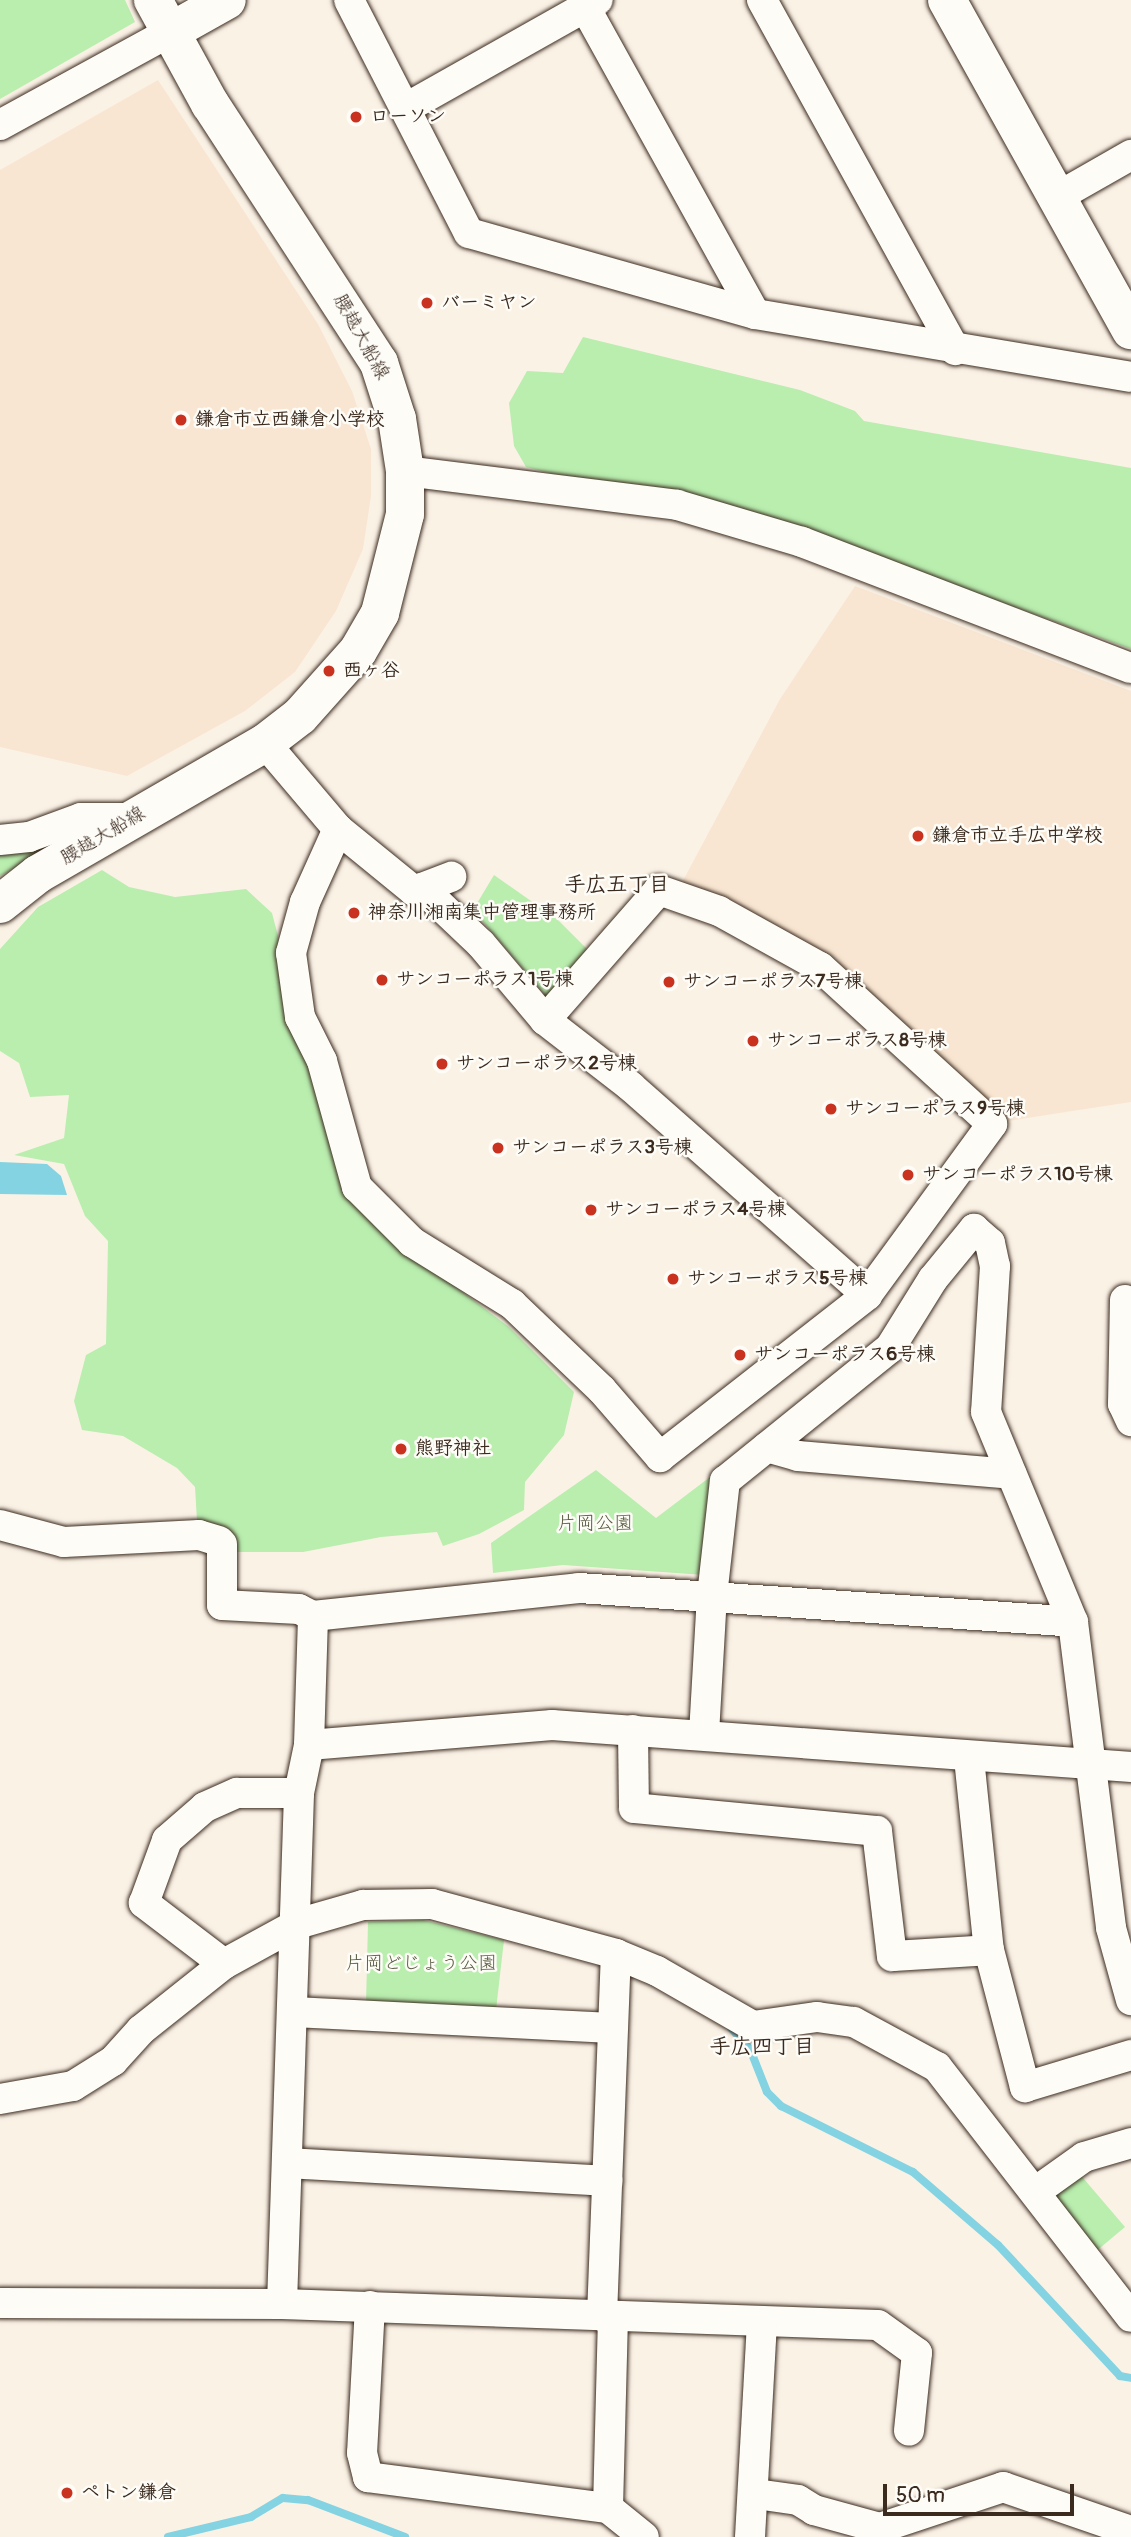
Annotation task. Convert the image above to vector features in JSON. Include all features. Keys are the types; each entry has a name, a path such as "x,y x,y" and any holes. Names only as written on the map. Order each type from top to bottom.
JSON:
{"main road":[{"path":"161,16 227,0"},
{"path":"947,0 1059,196 1131,330"},
{"name":"腰越大船線","path":"0,904 38,874 265,743 332,685 380,613 405,514 405,471 391,391 366,338 210,104 161,16"}],"street":[{"path":"349,0 469,233 755,314 955,350 1131,377"},
{"path":"762,0 955,350"},
{"path":"406,108 592,4 755,314"},
{"path":"0,125 161,16"},
{"path":"1059,196 1131,155"},
{"path":"405,471 688,508 802,542 1131,668"},
{"path":"265,743 338,830 414,891 451,877"},
{"path":"0,841 29,837 80,818 132,818"},
{"path":"338,830 305,902 291,953 300,1017 322,1061 358,1187 380,1214 412,1242 512,1304 603,1390 660,1457 867,1294 992,1124 820,967 719,911 659,890 545,1020"},
{"path":"422,888 481,944 545,1020 630,1086 867,1294"},
{"path":"704,1734 712,1597 725,1481 890,1348 933,1279 974,1229 989,1243 995,1266 986,1412 1073,1622 1093,1765 1111,1928 1131,2000"},
{"path":"1125,1300 1123,1404 1131,1421"},
{"path":"767,1447 798,1456 1011,1474"},
{"path":"0,1525 64,1542 199,1535 220,1543 222,1605 299,1609 313,1616 579,1588 1073,1622"},
{"path":"282,2304 297,1924 299,1793 309,1745 313,1616"},
{"path":"309,1745 552,1725 704,1734 969,1758 1131,1767"},
{"path":"634,1730 634,1808 877,1831 892,1956 989,1950"},
{"path":"969,1758 989,1950 1025,2087 1131,2055"},
{"path":"224,1964 144,1903 167,1840 205,1807 237,1793 299,1793"},
{"path":"0,2099 73,2086 113,2061 141,2030 224,1964 297,1924 363,1905 432,1904 616,1954 657,1971 753,2026 817,2017 854,2022 937,2067 1131,2317"},
{"path":"608,2508 607,2181 616,1954"},
{"path":"294,2012 611,2028"},
{"path":"1035,2192 1084,2157 1131,2143"},
{"path":"288,2163 607,2181"},
{"path":"0,2303 370,2306 762,2324 878,2325 916,2353 909,2431"},
{"path":"370,2306 362,2452 368,2477 608,2508 644,2537"},
{"path":"750,2537 756,2494 762,2324"},
{"path":"756,2494 798,2500 814,2510 880,2528 1003,2487 1131,2531"}],"shaded area":[{"name":"鎌倉市立西鎌倉小学校","path":"158,80 318,324 352,391 371,449 371,496 363,549 336,611 295,672 245,711 127,776 0,747 0,170"},
{"name":"鎌倉市立手広中学校","path":"855,586 1131,691 1131,1102 1002,1122 905,1038 679,888 780,699"}],"green space":[{"path":"0,0 125,0 135,22 0,99"},
{"path":"583,337 800,390 855,411 864,421 1131,468 1131,649 740,508 651,486 564,477 526,467 514,446 509,403 527,371 563,373"},
{"path":"54,835 48,850 0,876 0,844"},
{"path":"102,870 129,887 175,897 246,889 272,913 332,1142 412,1254 509,1327 574,1392 564,1435 525,1482 524,1510 479,1534 443,1546 437,1532 381,1537 303,1552 231,1552 197,1521 195,1487 177,1468 123,1436 82,1430 74,1401 86,1355 106,1344 108,1241 85,1216 64,1164 14,1155 64,1138 69,1095 30,1097 19,1063 0,1051 0,949 38,907"},
{"path":"494,875 558,920 592,954 552,1003 473,910"},
{"name":"片岡公園","path":"596,1470 656,1518 714,1474 705,1575 563,1565 493,1573 491,1543"},
{"name":"片岡どじょう公園","path":"423,1920 504,1940 496,2010 366,2004 368,1922"},
{"path":"1078,2172 1125,2227 1094,2253 1050,2192"}],"water":[{"path":"0,1162 47,1164 61,1176 67,1195 0,1194"}],"waterway":[{"path":"731,2028 750,2049 767,2092 781,2106 913,2172 998,2245 1120,2376 1131,2378"},
{"path":"168,2537 251,2517 283,2498 308,2500 405,2537"}],"place":[{"name":"ローソン","path":"356,117"},
{"name":"バーミヤン","path":"427,303"},
{"name":"鎌倉市立西鎌倉小学校","path":"181,420"},
{"name":"西ヶ谷","path":"329,671"},
{"name":"鎌倉市立手広中学校","path":"918,836"},
{"name":"神奈川湘南集中管理事務所","path":"354,913"},
{"name":"サンコーポラス1号棟","path":"382,980"},
{"name":"サンコーポラス7号棟","path":"669,982"},
{"name":"サンコーポラス8号棟","path":"753,1041"},
{"name":"サンコーポラス2号棟","path":"442,1064"},
{"name":"サンコーポラス9号棟","path":"831,1109"},
{"name":"サンコーポラス3号棟","path":"498,1148"},
{"name":"サンコーポラス10号棟","path":"908,1175"},
{"name":"サンコーポラス4号棟","path":"591,1210"},
{"name":"サンコーポラス5号棟","path":"673,1279"},
{"name":"サンコーポラス6号棟","path":"740,1355"},
{"name":"熊野神社","path":"401,1449"},
{"name":"ペトン鎌倉","path":"67,2493"}],"district":[{"name":"手広五丁目","path":"617,885"},
{"name":"手広四丁目","path":"762,2047"}]}
